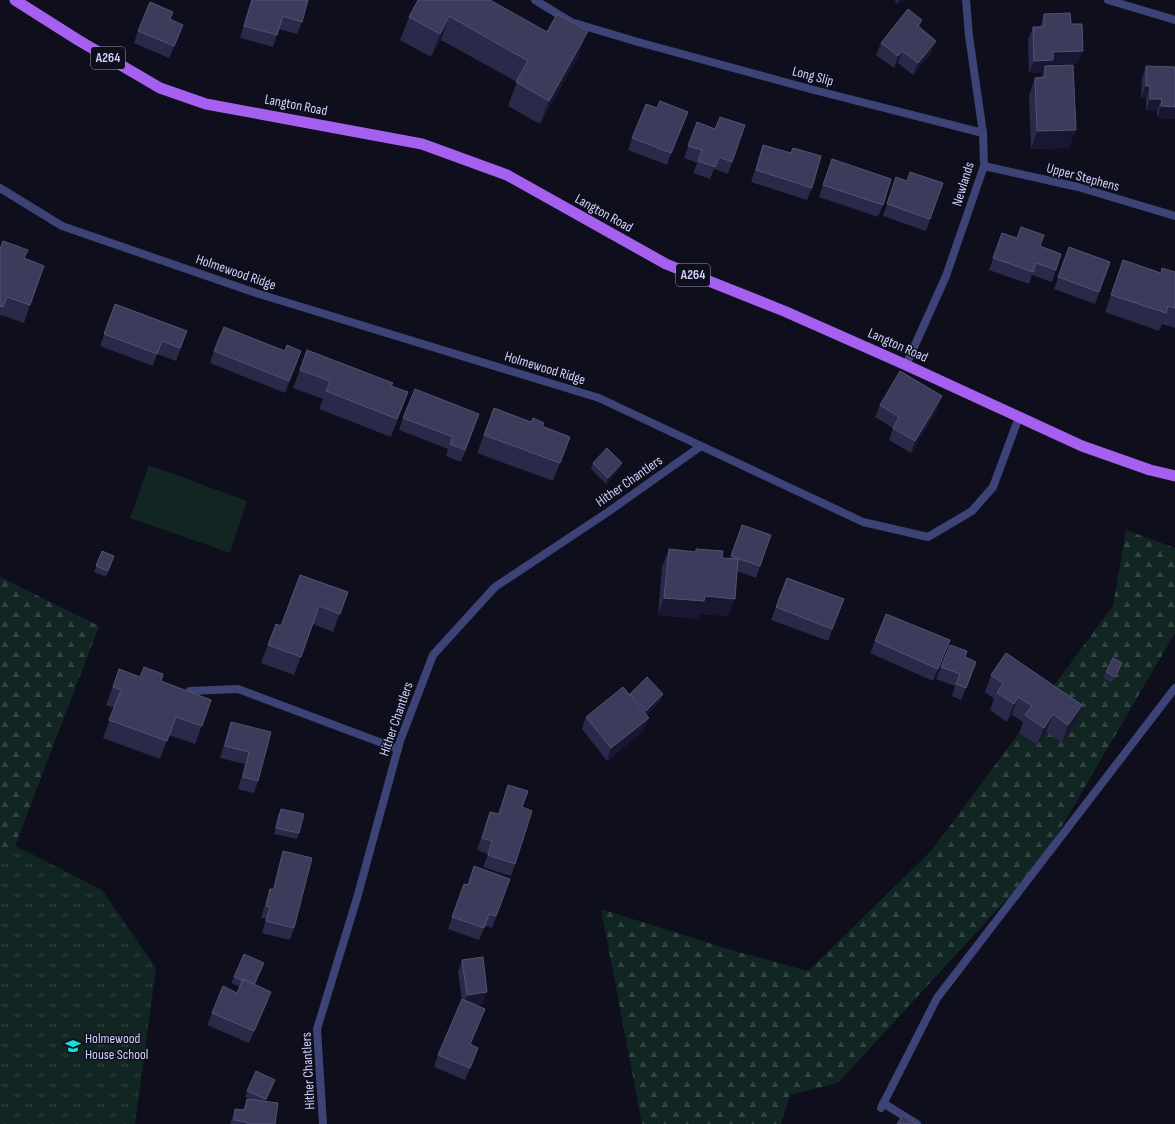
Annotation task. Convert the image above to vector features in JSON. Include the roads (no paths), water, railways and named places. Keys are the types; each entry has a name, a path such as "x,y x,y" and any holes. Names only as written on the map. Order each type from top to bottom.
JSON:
{"main road":[{"name":"Langton Road","path":"15,0 78,40 160,88 206,104 422,144 507,176 666,264 784,311 1082,446 1150,470 1175,476"}],"street":[{"name":"Long Slip","path":"535,0 571,22 638,42 814,90 983,133"},
{"name":"Newlands","path":"906,366 946,276 984,166 983,133 969,36 966,0"},
{"path":"1108,0 1175,20"},
{"name":"Upper Stephens","path":"984,166 1078,187 1175,216"},
{"name":"Holmewood Ridge","path":"0,188 62,226 256,293 599,398 863,522 928,537 972,511 993,487 1019,417"},
{"name":"Hither Chantlers","path":"323,1124 317,1030 357,898 398,749 433,655 495,587 608,512 701,446"},
{"path":"917,1124 882,1105 938,998 1175,688"},
{"path":"190,691 238,689 398,749"}],"place":[{"name":"Holmewood House School","path":"73,1046"}]}
